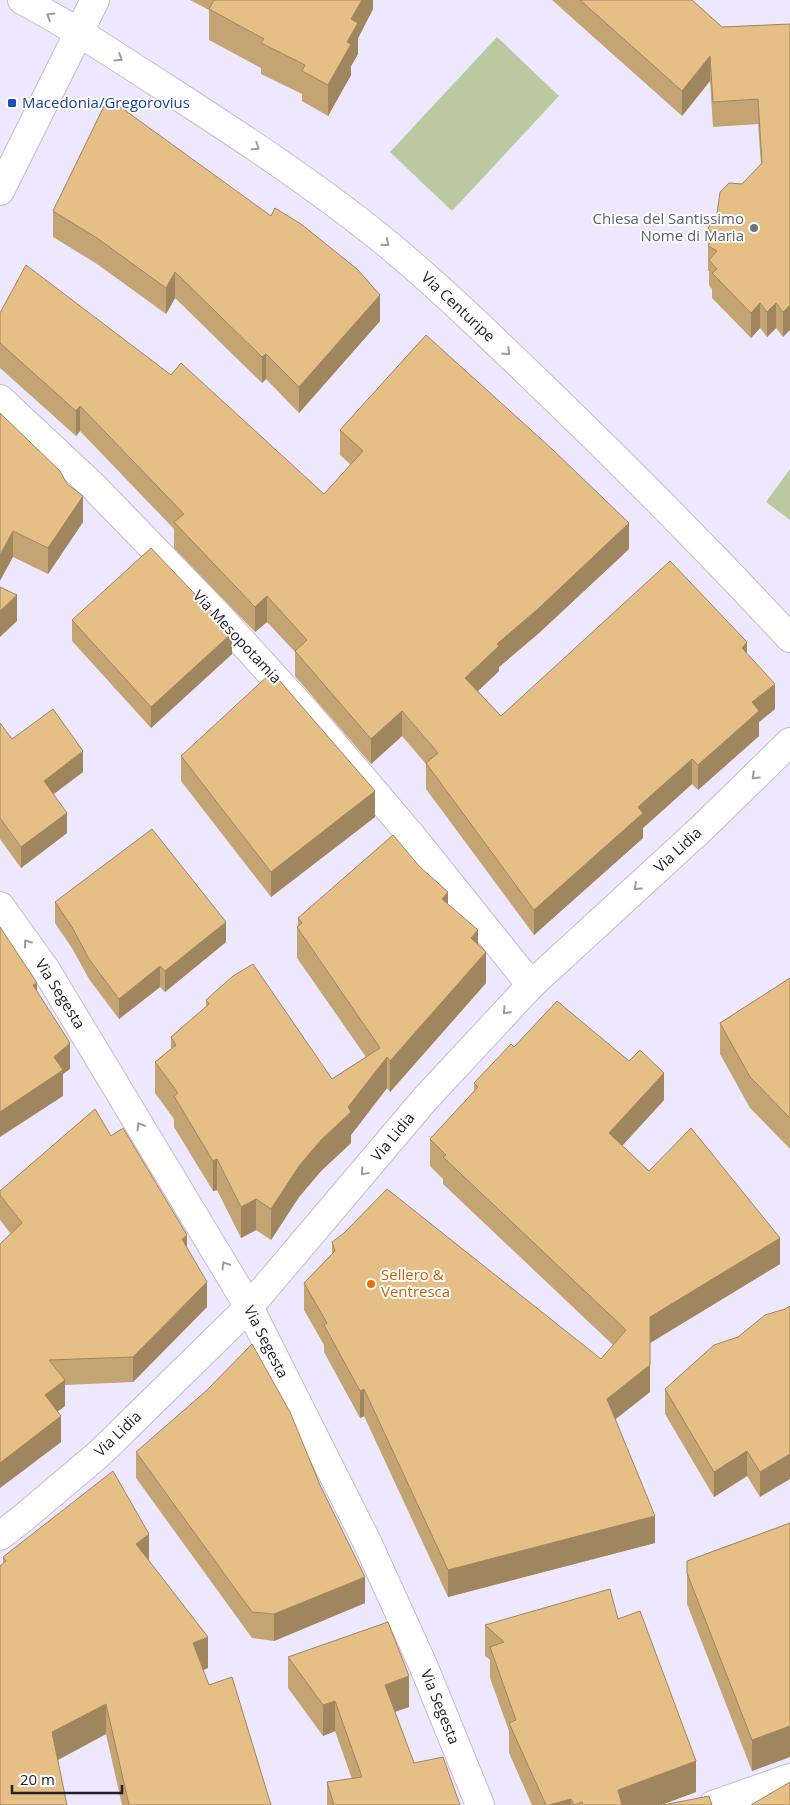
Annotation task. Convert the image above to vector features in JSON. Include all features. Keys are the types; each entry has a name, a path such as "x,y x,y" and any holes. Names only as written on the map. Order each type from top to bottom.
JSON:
{"street":[{"name":"Via Centuripe","path":"22,0 78,32 258,148 330,200 409,263 448,296 631,473 790,638"},
{"path":"0,191 95,0"},
{"name":"Via Mesopotamia","path":"0,400 94,487 215,612 306,712 410,834 530,985"},
{"name":"Via Lidia","path":"0,1536 100,1453 249,1307 425,1098 530,985 702,828 790,742"},
{"name":"Via Segesta","path":"0,906 46,970 249,1307 368,1544 423,1665 480,1805"},
{"path":"713,1805 790,1778"}],"green space":[{"path":"497,37 559,96 452,211 390,152"},
{"path":"790,469 790,520 766,502"}],"building":[{"path":"214,0 362,0 351,19 358,23 347,42 351,44 328,85 302,71 305,65 261,43 264,39 209,9"},
{"path":"580,0 692,0 722,27 790,24 790,305 783,312 776,303 767,312 760,303 751,313 712,273 717,269 709,260 717,251 708,246 714,236 708,228 717,214 720,192 729,183 742,184 762,163 758,99 713,102 710,56 682,91"},
{"path":"108,98 271,216 275,208 301,224 357,269 380,295 299,387 266,354 262,357 175,272 166,288 97,238 53,211"},
{"path":"26,265 171,375 181,363 324,494 363,451 340,430 426,335 552,449 629,523 539,608 497,644 499,646 465,678 501,716 670,561 747,642 742,648 775,684 752,702 759,711 698,765 692,759 638,807 643,813 534,910 426,763 438,753 402,711 371,739 295,651 307,640 267,596 255,607 174,522 184,514 80,406 76,411 0,343 0,313"},
{"path":"0,413 60,471 67,484 83,496 48,548 13,531 0,555"},
{"path":"151,548 232,633 151,707 72,620"},
{"path":"0,587 17,595 0,611"},
{"path":"272,672 375,791 271,872 181,756"},
{"path":"53,709 83,751 44,781 67,813 21,847 0,818 0,723 12,739"},
{"path":"152,829 226,922 165,971 160,966 119,999 89,959 72,927 55,902"},
{"path":"393,835 420,867 448,892 442,899 478,930 471,938 486,952 390,1061 387,1057 348,1107 351,1112 321,1140 299,1166 271,1209 256,1199 241,1207 217,1159 213,1161 174,1096 178,1093 155,1062 176,1045 171,1037 209,1004 206,1000 233,976 253,964 332,1079 380,1048 297,927 302,923 298,918"},
{"path":"0,927 37,983 33,985 70,1043 54,1057 63,1070 0,1112"},
{"path":"790,978 790,1118 750,1077 720,1023"},
{"path":"557,1001 629,1061 640,1050 664,1073 609,1133 649,1171 691,1128 780,1238 650,1317 650,1365 607,1399 655,1516 448,1570 364,1389 360,1391 324,1325 327,1323 304,1283 335,1251 332,1242 344,1233 387,1189 601,1359 626,1330 443,1157 446,1155 430,1139 478,1087 474,1083 511,1044 514,1047"},
{"path":"95,1109 111,1136 123,1128 187,1235 182,1239 207,1282 133,1357 49,1360 65,1380 45,1395 61,1416 0,1463 0,1244 22,1223 0,1195 0,1191"},
{"path":"790,1306 790,1454 760,1472 747,1451 714,1472 665,1389 714,1345 738,1337 765,1315"},
{"path":"252,1344 290,1412 320,1485 365,1577 274,1614 252,1612 136,1452 206,1391"},
{"path":"113,1471 149,1534 136,1544 208,1637 193,1643 209,1685 232,1677 271,1805 129,1805 106,1704 52,1732 67,1805 0,1805 0,1566 6,1561 3,1557"},
{"path":"790,1523 790,1726 752,1740 687,1573 687,1561"},
{"path":"610,1589 618,1619 640,1611 696,1761 618,1790 622,1805 583,1805 582,1802 574,1805 571,1799 546,1805 509,1723 516,1720 490,1647 504,1642 485,1625"},
{"path":"388,1622 409,1676 385,1685 414,1763 443,1757 460,1805 334,1805 327,1782 362,1777 335,1701 323,1705 288,1657"},
{"path":"790,1782 790,1805 751,1805"},
{"path":"709,1796 712,1805 663,1805"}],"place":[{"name":"Macedonia/Gregorovius","path":"12,103"},
{"name":"Chiesa del Santissimo Nome di Maria","path":"754,228"},
{"name":"Sellero & Ventresca","path":"371,1284"}]}
